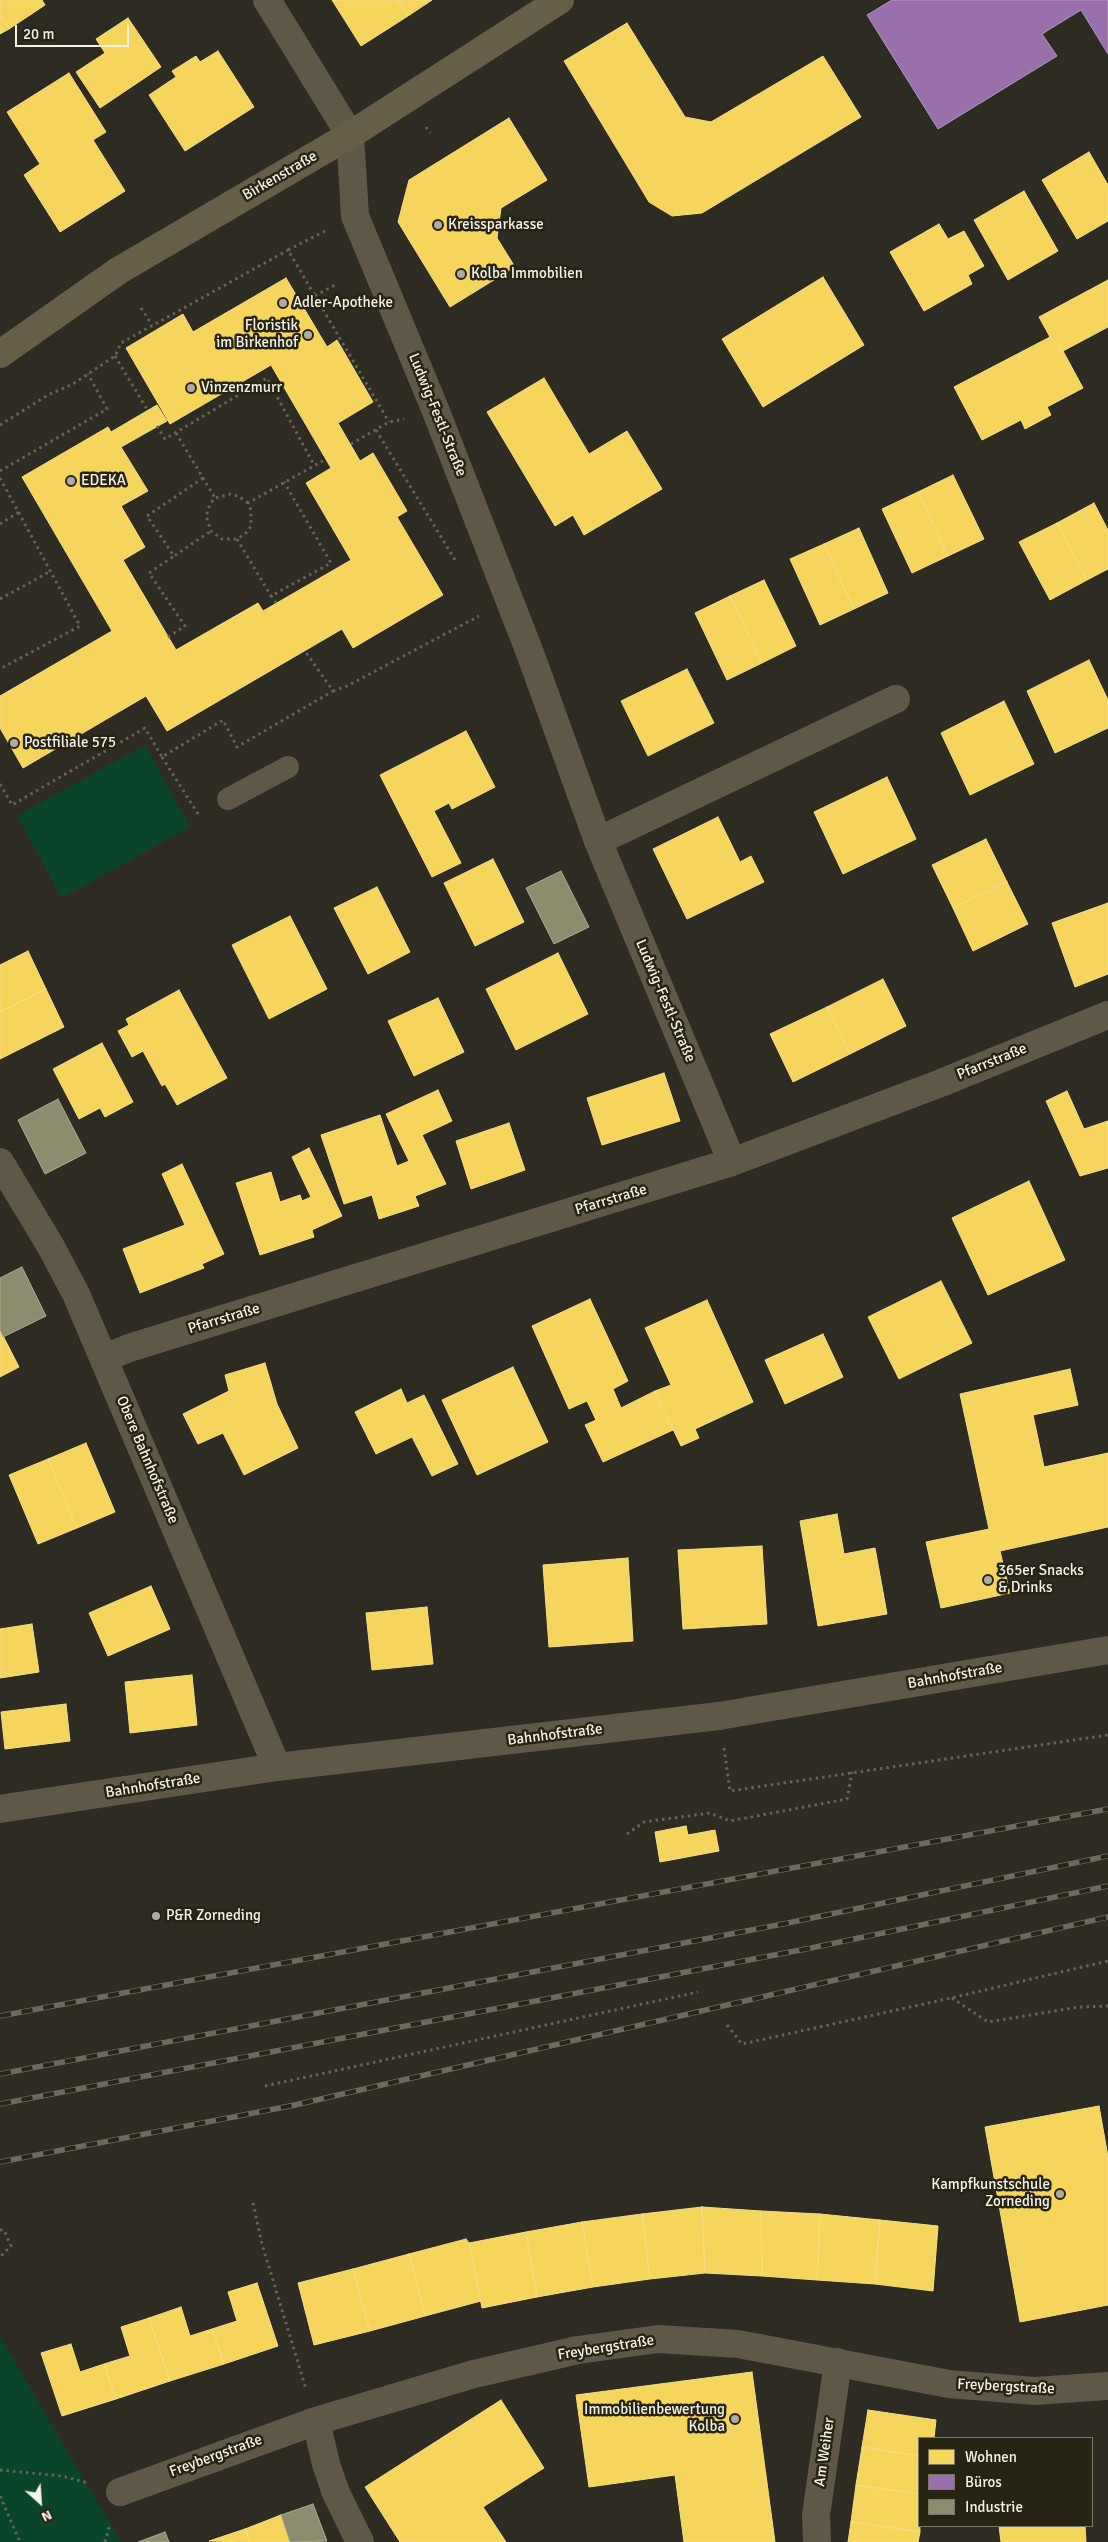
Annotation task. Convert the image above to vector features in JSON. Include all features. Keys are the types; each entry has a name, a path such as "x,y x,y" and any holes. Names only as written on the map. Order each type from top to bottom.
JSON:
{"street":[{"name":"Ludwig-Festl-Straße","path":"267,0 350,135 354,216 436,409 530,653 598,841 732,1162"},
{"name":"Birkenstraße","path":"0,354 118,271 350,135 560,0"},
{"path":"598,841 896,699"},
{"name":"Pfarrstraße","path":"104,1358 146,1343 732,1162 941,1083 1108,1015"},
{"name":"Obere Bahnhofstraße","path":"0,1162 50,1245 76,1294 277,1767"},
{"name":"Bahnhofstraße","path":"0,1809 277,1767 718,1716 1108,1650"},
{"name":"Freybergstraße","path":"120,2492 316,2421 474,2374 578,2350 658,2339 738,2344 949,2384 1034,2392 1108,2386"},
{"name":"Am Weiher","path":"816,2542 816,2515 838,2362"},
{"path":"316,2421 326,2464 336,2493 360,2542"}],"lane":[{"path":"228,799 288,767"}],"path":[{"path":"0,425 88,374 115,356 122,343 152,325 327,230"},
{"path":"288,250 389,422 351,444"},
{"path":"315,296 335,285"},
{"path":"141,308 152,325"},
{"path":"115,356 148,411"},
{"path":"0,471 107,409 88,374"},
{"path":"157,426 165,439 267,378 314,465"},
{"path":"376,430 437,530"},
{"path":"176,433 216,498"},
{"path":"248,503 326,458"},
{"path":"0,478 80,626 0,669"},
{"path":"174,556 147,516 203,478"},
{"path":"272,596 331,563 284,482"},
{"path":"230,494 238,496 248,503 252,518 246,532 237,538 222,539 211,531 206,516 210,504 216,498 230,494"},
{"path":"0,524 19,512"},
{"path":"168,637 185,626 149,573 211,531"},
{"path":"237,538 276,603"},
{"path":"0,599 51,571"},
{"path":"162,757 223,720 237,747 333,691 347,686 508,600"},
{"path":"305,650 333,691"},
{"path":"0,784 12,806 145,728 196,810"},
{"path":"718,1716 730,1791 1108,1735"},
{"path":"626,1834 644,1822 710,1813 730,1820 847,1799 852,1772"},
{"path":"727,2025 742,2044 951,1998 1108,1960"},
{"path":"265,2086 698,1992"},
{"path":"951,1998 988,2022 1079,2007 1108,2006"},
{"path":"253,2203 262,2244 296,2356"},
{"path":"0,2230 4,2230 11,2246 0,2257"},
{"path":"0,2470 62,2476 120,2492"},
{"path":"0,2496 20,2542"}],"green space":[{"path":"145,745 190,827 62,898 17,816"},
{"path":"0,2337 121,2542 0,2542"}],"building: Wohnen":[{"path":"0,0 42,0 45,5 9,29 0,15"},
{"path":"332,0 398,0 408,16 361,46"},
{"path":"398,0 432,0 408,16"},
{"path":"0,15 9,29 0,34"},
{"path":"128,18 161,67 100,108 76,72 105,53 96,39"},
{"path":"627,23 685,117 711,122 823,56 861,117 702,213 672,216 649,202 564,61"},
{"path":"218,51 254,107 185,151 149,95 176,77 172,71 196,56 200,62"},
{"path":"69,73 106,132 93,140 125,191 60,232 24,175 40,164 7,112"},
{"path":"509,118 547,180 501,208 497,238 515,267 450,307 398,222 409,180"},
{"path":"1089,152 1108,185 1108,221 1077,239 1042,180"},
{"path":"1024,191 1058,251 1008,280 974,220"},
{"path":"939,224 948,239 964,231 984,266 968,275 972,284 924,311 890,252"},
{"path":"823,277 864,345 763,407 722,339"},
{"path":"286,278 327,347 337,340 373,402 338,423 360,461 373,453 407,511 397,517 443,595 353,648 342,629 167,731 146,696 23,768 0,728 0,696 112,631 22,477 108,427 111,432 157,405 167,421 121,447 148,491 121,506 145,547 123,560 176,650 258,603 263,611 351,560 306,483 331,468 271,365 170,424 126,348 183,314 193,332"},
{"path":"1108,280 1108,327 1063,351 1050,337 1039,317"},
{"path":"1050,337 1063,351 1083,388 1047,407 1051,415 1025,429 1021,420 982,440 954,387"},
{"path":"544,378 589,454 627,431 662,489 584,535 573,515 555,526 487,412"},
{"path":"953,475 984,539 948,556 918,492"},
{"path":"918,492 948,556 912,573 882,509"},
{"path":"1094,503 1108,530 1108,569 1087,580 1057,523"},
{"path":"1057,523 1087,580 1050,600 1019,542"},
{"path":"859,528 888,593 854,609 824,544"},
{"path":"824,544 854,609 820,625 790,559"},
{"path":"764,580 796,646 762,663 730,596"},
{"path":"730,596 762,663 727,680 695,613"},
{"path":"1089,660 1108,700 1108,728 1055,753 1027,691"},
{"path":"687,669 714,723 648,756 621,701"},
{"path":"1004,701 1034,764 970,795 941,733"},
{"path":"466,731 495,787 452,809 449,803 434,811 461,863 432,877 380,775"},
{"path":"887,777 916,839 843,874 814,812"},
{"path":"718,817 740,862 751,856 764,882 687,919 653,849"},
{"path":"986,839 1007,882 953,908 932,865"},
{"path":"493,859 524,922 475,946 444,883"},
{"path":"1007,882 1028,924 973,951 953,908"},
{"path":"377,887 410,952 368,974 334,908"},
{"path":"1108,903 1108,974 1075,987 1052,923"},
{"path":"290,916 327,989 269,1019 232,945"},
{"path":"28,951 46,989 0,1012 0,965"},
{"path":"558,953 588,1014 516,1050 486,989"},
{"path":"883,979 906,1026 850,1054 827,1007"},
{"path":"46,989 64,1027 0,1059 0,1012"},
{"path":"179,990 227,1078 177,1105 165,1084 162,1086 143,1051 132,1057 118,1031 129,1025 126,1019"},
{"path":"438,998 464,1052 414,1076 388,1021"},
{"path":"827,1007 850,1054 793,1082 770,1034"},
{"path":"102,1043 133,1102 105,1117 100,1108 79,1119 53,1069"},
{"path":"664,1073 680,1121 602,1145 587,1098"},
{"path":"438,1090 452,1121 422,1135 446,1184 415,1196 419,1206 379,1219 372,1195 344,1204 321,1135 380,1115 397,1166 409,1161 386,1114"},
{"path":"1067,1091 1084,1129 1108,1121 1108,1168 1080,1176 1046,1101"},
{"path":"509,1123 525,1170 471,1189 456,1141"},
{"path":"309,1148 342,1216 312,1230 314,1237 260,1255 236,1183 271,1172 280,1202 300,1195 302,1201 311,1197 292,1157"},
{"path":"182,1164 224,1254 202,1264 204,1268 140,1293 123,1249 185,1225 162,1174"},
{"path":"1029,1181 1065,1260 988,1295 952,1218"},
{"path":"941,1281 972,1343 899,1379 868,1317"},
{"path":"590,1299 628,1381 613,1389 621,1408 655,1391 673,1430 603,1462 585,1425 596,1420 587,1401 569,1409 532,1326"},
{"path":"707,1300 753,1402 695,1429 699,1438 681,1446 655,1391 671,1385 645,1328"},
{"path":"0,1330 19,1367 0,1377"},
{"path":"823,1334 843,1377 785,1404 765,1360"},
{"path":"265,1363 277,1404 298,1448 244,1475 223,1433 198,1444 183,1414 229,1391 225,1375"},
{"path":"513,1367 548,1442 477,1475 442,1400"},
{"path":"1070,1369 1078,1405 1033,1415 1044,1467 1108,1453 1108,1527 1000,1551 1010,1593 941,1608 926,1542 989,1529 960,1394"},
{"path":"401,1389 407,1403 424,1395 458,1464 432,1476 412,1437 376,1454 355,1412"},
{"path":"86,1443 115,1512 77,1528 48,1459"},
{"path":"48,1459 77,1528 38,1544 9,1475"},
{"path":"837,1514 844,1554 875,1548 887,1614 818,1626 800,1521"},
{"path":"762,1546 767,1624 683,1629 678,1550"},
{"path":"628,1558 633,1641 549,1647 543,1565"},
{"path":"151,1586 170,1629 108,1656 89,1613"},
{"path":"427,1607 433,1664 372,1670 366,1613"},
{"path":"32,1624 39,1672 0,1678 0,1629"},
{"path":"192,1675 197,1725 130,1733 125,1682"},
{"path":"66,1704 70,1741 5,1749 1,1712"},
{"path":"686,1826 688,1835 715,1830 719,1851 660,1862 655,1832"},
{"path":"1099,2106 1108,2157 1108,2305 1020,2322 985,2127"},
{"path":"702,2207 761,2211 762,2276 705,2273"},
{"path":"702,2207 705,2273 650,2279 642,2214"},
{"path":"761,2211 820,2214 817,2280 762,2276"},
{"path":"642,2214 650,2279 593,2287 582,2222"},
{"path":"820,2214 880,2220 875,2284 817,2280"},
{"path":"880,2220 938,2226 933,2291 875,2284"},
{"path":"582,2222 593,2287 537,2297 526,2232"},
{"path":"526,2232 537,2297 482,2308 469,2243"},
{"path":"466,2239 469,2243 481,2301 425,2316 409,2254"},
{"path":"409,2254 425,2316 370,2331 353,2269"},
{"path":"353,2269 370,2331 314,2345 298,2283"},
{"path":"257,2283 278,2346 224,2364 212,2329 237,2321 228,2292"},
{"path":"181,2307 190,2336 212,2329 224,2364 170,2381 149,2318"},
{"path":"149,2318 170,2381 116,2399 104,2364 130,2356 121,2327"},
{"path":"71,2344 80,2372 104,2364 116,2399 62,2416 41,2353"},
{"path":"752,2372 775,2542 684,2542 675,2475 589,2487 576,2395"},
{"path":"501,2400 544,2468 483,2507 506,2542 400,2542 365,2487"},
{"path":"868,2410 936,2420 934,2437 918,2437 918,2456 862,2447"},
{"path":"862,2447 918,2456 918,2494 856,2485"},
{"path":"856,2485 918,2494 918,2527 920,2527 920,2532 851,2522"},
{"path":"281,2515 290,2542 250,2542 245,2529"},
{"path":"851,2522 920,2532 918,2542 848,2542"},
{"path":"999,2527 1085,2527 1086,2542 1001,2542"},
{"path":"245,2529 250,2542 209,2541"}],"building: Büros":[{"path":"892,0 1108,0 1108,54 1081,10 1042,34 1057,56 938,129 867,15"}],"building: Industrie":[{"path":"561,871 589,927 554,944 526,888"},
{"path":"58,1099 86,1153 45,1174 18,1120"},
{"path":"22,1267 46,1316 3,1337 0,1330 0,1278"},
{"path":"313,2504 327,2541 290,2542 281,2515"},
{"path":"165,2532 169,2542 138,2542"}],"railway":[{"path":"0,2016 1108,1809"},
{"path":"0,2074 788,1923 1108,1856"},
{"path":"0,2104 811,1948 1108,1886"},
{"path":"0,2162 295,2105 1108,1917"}],"place":[{"name":"Kreissparkasse","path":"438,225"},
{"name":"Kolba Immobilien","path":"461,274"},
{"name":"Adler-Apotheke","path":"283,303"},
{"name":"Floristik im Birkenhof","path":"308,335"},
{"name":"Vinzenzmurr","path":"191,388"},
{"name":"EDEKA","path":"71,481"},
{"name":"Postfiliale 575","path":"14,743"},
{"name":"365er Snacks & Drinks","path":"988,1580"},
{"name":"P&R Zorneding","path":"156,1916"},
{"name":"Kampfkunstschule Zorneding","path":"1060,2194"},
{"name":"Immobilienbewertung Kolba","path":"735,2419"}]}
